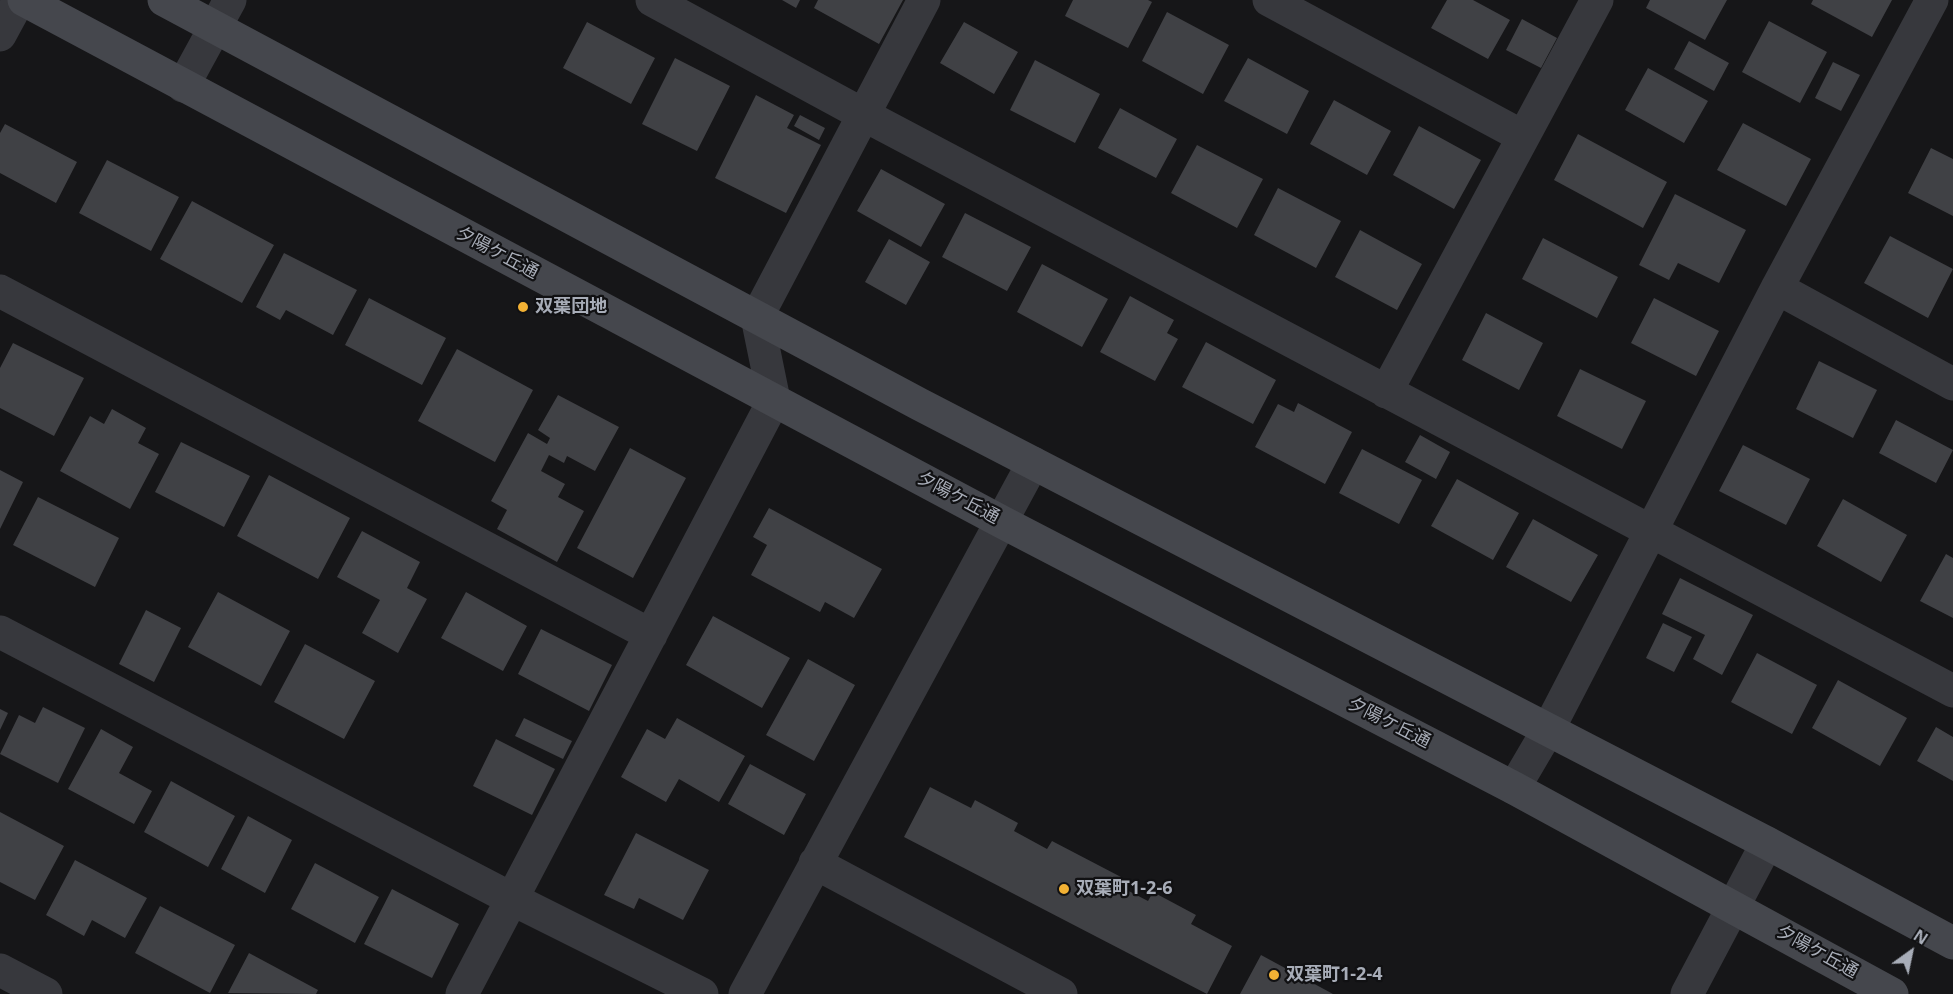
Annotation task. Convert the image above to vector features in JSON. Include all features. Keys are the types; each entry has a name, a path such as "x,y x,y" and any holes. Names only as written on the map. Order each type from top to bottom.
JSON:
{"main road":[{"name":"夕陽ケ丘通","path":"24,0 1002,522 1514,788 1892,994"},
{"path":"164,0 222,14 757,316 1033,463 1767,843 1953,943"}],"street":[{"path":"0,35 19,0"},
{"path":"652,0 864,116 1953,691"},
{"path":"462,994 774,400 757,316 924,0"},
{"path":"1269,0 1522,136"},
{"path":"1386,392 1597,0"},
{"path":"1514,788 1548,730 1777,288 1932,0"},
{"path":"183,86 222,14"},
{"path":"1777,288 1953,384"},
{"path":"0,291 651,635"},
{"path":"745,994 1033,463"},
{"path":"0,632 512,899 702,994"},
{"path":"1687,994 1767,843"},
{"path":"815,863 1061,994"},
{"path":"0,970 46,994"}],"building":[{"path":"782,0 800,0 796,8"},
{"path":"818,0 903,0 879,44 814,8"},
{"path":"1073,0 1148,0 1152,2 1128,48 1065,16"},
{"path":"1447,0 1473,0 1510,20 1488,59 1431,28"},
{"path":"1650,0 1727,0 1705,40 1646,8"},
{"path":"1813,0 1892,0 1872,37 1811,4"},
{"path":"1167,12 1229,45 1203,94 1142,61"},
{"path":"1522,19 1557,38 1541,68 1506,50"},
{"path":"1769,21 1827,52 1800,103 1742,72"},
{"path":"587,22 655,58 631,104 563,68"},
{"path":"964,22 1018,52 994,94 940,63"},
{"path":"1689,41 1729,63 1714,91 1674,69"},
{"path":"675,58 730,86 697,151 642,124"},
{"path":"1248,58 1309,91 1287,134 1224,101"},
{"path":"1035,60 1100,94 1075,143 1010,110"},
{"path":"1833,62 1860,75 1841,111 1815,98"},
{"path":"1648,68 1708,101 1684,143 1625,110"},
{"path":"756,95 794,115 787,128 821,145 786,213 715,178"},
{"path":"1334,100 1391,131 1367,175 1310,144"},
{"path":"1120,108 1177,139 1156,178 1098,148"},
{"path":"800,115 825,128 819,140 794,126"},
{"path":"1743,123 1811,159 1786,206 1717,170"},
{"path":"5,124 77,162 56,203 0,173 0,133"},
{"path":"1419,126 1481,160 1454,209 1393,175"},
{"path":"1578,134 1667,182 1643,228 1554,180"},
{"path":"1197,145 1263,179 1237,228 1171,193"},
{"path":"1931,148 1953,159 1953,216 1908,193"},
{"path":"107,160 179,197 151,251 79,213"},
{"path":"881,169 945,204 921,247 857,211"},
{"path":"1278,188 1341,221 1316,268 1254,235"},
{"path":"1675,194 1746,230 1719,283 1678,263 1669,280 1639,265"},
{"path":"192,201 274,245 242,303 160,259"},
{"path":"965,213 1031,247 1007,291 942,257"},
{"path":"1360,230 1422,264 1397,310 1335,277"},
{"path":"1890,236 1953,269 1928,318 1864,283"},
{"path":"1543,238 1618,277 1597,318 1522,279"},
{"path":"889,239 930,262 906,305 865,282"},
{"path":"284,253 357,290 333,335 286,310 280,320 256,307"},
{"path":"1042,264 1108,299 1082,347 1017,312"},
{"path":"1130,296 1174,320 1167,333 1178,339 1155,381 1100,352"},
{"path":"369,298 446,338 422,385 345,345"},
{"path":"1654,298 1719,331 1696,376 1631,343"},
{"path":"1486,313 1543,343 1519,390 1462,360"},
{"path":"1206,342 1276,380 1253,424 1182,387"},
{"path":"13,343 84,378 54,436 0,408 0,368"},
{"path":"457,349 533,390 495,462 418,421"},
{"path":"1819,361 1877,390 1853,438 1796,409"},
{"path":"1580,369 1646,401 1622,449 1557,416"},
{"path":"558,395 619,427 595,471 567,456 564,463 549,455 541,471 565,484 558,497 584,511 557,562 497,529 507,510 491,501 528,433 547,444 550,438 538,430"},
{"path":"1298,403 1352,432 1325,484 1255,447 1278,404 1294,412"},
{"path":"112,409 146,428 138,443 159,454 130,509 60,471 90,416 104,424"},
{"path":"1896,420 1953,450 1936,483 1879,453"},
{"path":"1420,435 1450,452 1436,479 1405,462"},
{"path":"181,442 250,476 224,527 155,492"},
{"path":"1743,445 1810,479 1786,525 1719,491"},
{"path":"630,448 686,478 633,578 577,548"},
{"path":"1362,449 1422,480 1399,524 1339,493"},
{"path":"0,470 23,482 0,529"},
{"path":"269,475 350,518 318,579 237,536"},
{"path":"1457,479 1519,513 1493,560 1431,526"},
{"path":"38,497 119,538 95,587 13,545"},
{"path":"1843,499 1907,535 1881,582 1817,546"},
{"path":"769,508 882,569 854,618 825,602 820,612 751,575 767,545 753,537"},
{"path":"1533,519 1598,555 1571,602 1506,567"},
{"path":"362,531 420,562 407,588 427,599 398,653 362,633 380,600 337,577"},
{"path":"1946,554 1953,558 1953,618 1920,601"},
{"path":"1680,578 1753,615 1722,675 1693,659 1705,635 1662,614"},
{"path":"218,592 290,631 261,686 188,647"},
{"path":"466,592 527,626 503,671 441,638"},
{"path":"146,610 181,628 154,682 119,664"},
{"path":"713,616 790,658 762,708 686,665"},
{"path":"1663,623 1692,637 1674,672 1646,658"},
{"path":"541,629 612,665 589,711 518,674"},
{"path":"305,644 375,681 344,739 274,702"},
{"path":"1757,653 1817,685 1792,734 1731,702"},
{"path":"808,659 855,685 814,761 766,735"},
{"path":"1838,680 1907,718 1880,766 1812,728"},
{"path":"43,707 85,728 58,783 0,754 19,715 35,723"},
{"path":"0,709 8,713 0,730"},
{"path":"524,718 572,741 563,759 515,736"},
{"path":"677,718 745,756 719,802 679,779 666,802 621,777 647,729 665,739"},
{"path":"1936,727 1953,737 1953,781 1917,761"},
{"path":"101,729 133,747 119,773 152,791 134,824 68,789"},
{"path":"496,739 555,769 532,815 473,786"},
{"path":"750,764 806,794 784,835 728,804"},
{"path":"171,781 235,816 208,867 144,832"},
{"name":"双葉町1-2-6","path":"930,787 971,808 975,800 1018,823 1014,831 1047,849 1052,841 1121,877 1117,885 1148,901 1153,892 1196,915 1191,924 1232,946 1207,994 904,837"},
{"path":"0,812 64,846 35,900 0,882"},
{"path":"248,816 292,840 265,893 221,869"},
{"path":"636,833 709,870 683,920 639,898 634,909 604,895"},
{"path":"75,860 147,898 125,938 92,920 84,936 46,915"},
{"path":"315,863 379,897 355,943 291,909"},
{"path":"392,889 459,924 432,978 364,944"},
{"path":"160,906 235,945 210,993 135,953"},
{"path":"249,953 318,990 316,994 228,993"},
{"name":"双葉町1-2-4","path":"1261,955 1333,994 1240,994"}],"place":[{"name":"双葉団地","path":"523,307"},
{"name":"双葉町1-2-6","path":"1064,889"},
{"name":"双葉町1-2-4","path":"1274,975"}]}
